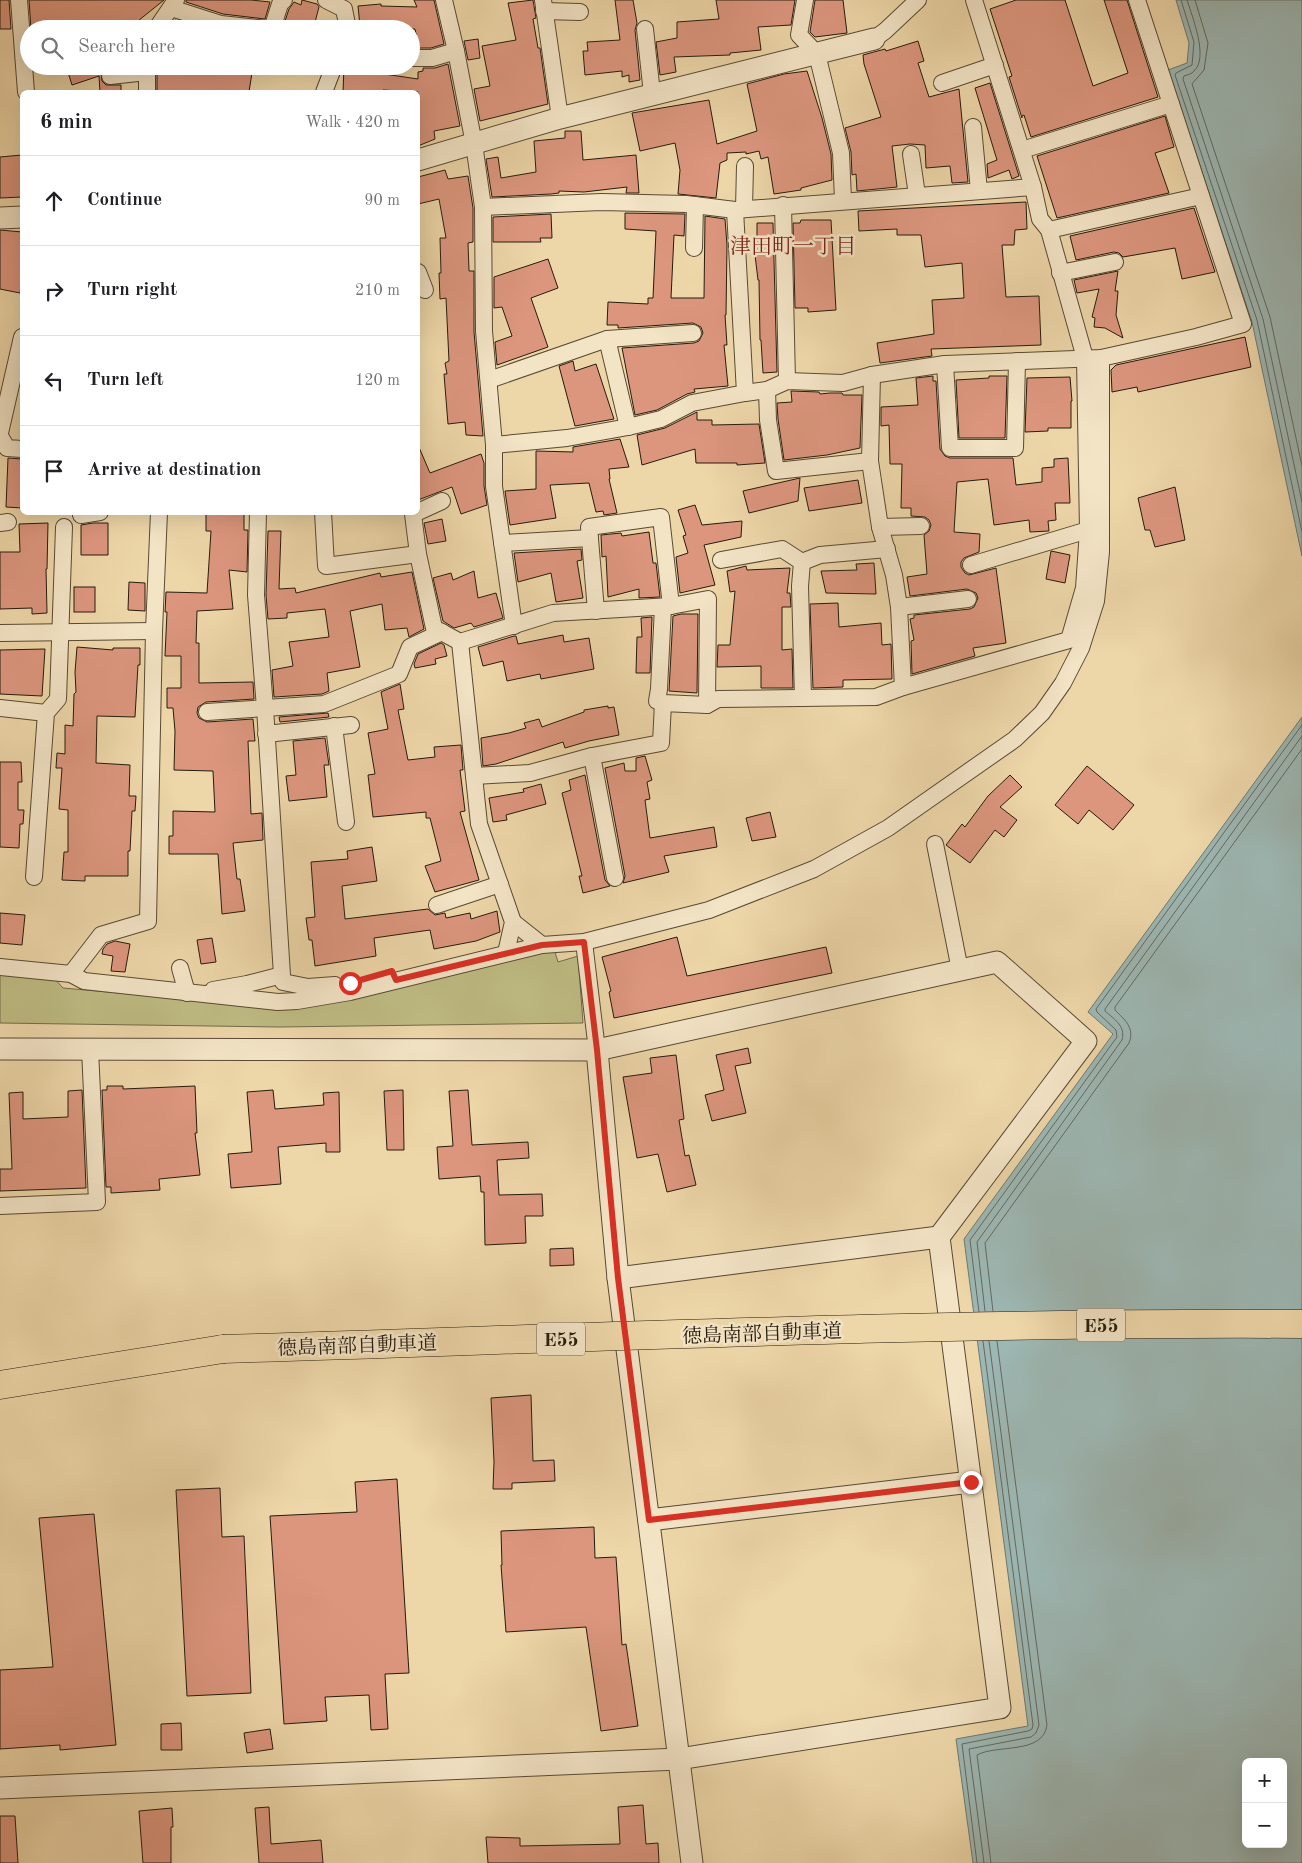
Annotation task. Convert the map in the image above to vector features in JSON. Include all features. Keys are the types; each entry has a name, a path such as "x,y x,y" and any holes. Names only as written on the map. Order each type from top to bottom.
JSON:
{"highway":[{"name":"徳島南部自動車道","path":"0,1385 222,1349 909,1328 1302,1324"}],"street":[{"path":"19,0 21,20"},
{"path":"275,20 280,4 284,0"},
{"path":"326,0 344,9 346,20"},
{"path":"444,0 474,144 483,207 484,330 494,445 494,486 514,626"},
{"path":"805,0 799,36 817,54 841,152 843,200"},
{"path":"420,159 560,118 874,39 918,0"},
{"path":"0,966 71,974 84,981 284,1002 350,987 396,980 542,945 584,942 709,910 814,869 888,828 1014,739 1042,713 1063,683 1081,648 1096,601 1101,552 1093,358 1060,273 1049,230 1040,218 1022,150 974,0"},
{"path":"494,445 567,438 628,427 661,419 692,403 745,392 767,390 787,381 843,383 872,375 945,364 1093,358 1196,337 1243,324 1137,0"},
{"path":"162,20 173,4 211,20"},
{"path":"560,118 544,5 580,12"},
{"path":"645,29 652,94"},
{"path":"420,58 432,58 456,51"},
{"path":"942,83 995,65"},
{"path":"25,75 26,90"},
{"path":"110,76 115,75"},
{"path":"147,75 147,90"},
{"path":"325,90 331,75"},
{"path":"1022,150 1171,104"},
{"path":"973,127 979,191"},
{"path":"911,154 917,195"},
{"path":"745,166 740,209 745,392"},
{"path":"483,207 601,202 695,205 740,209 1033,187"},
{"path":"1049,230 1201,196"},
{"path":"694,248 695,205"},
{"path":"783,205 787,381"},
{"path":"0,218 20,217"},
{"path":"1060,273 1115,262"},
{"path":"420,278 424,290"},
{"path":"489,380 607,339 693,333"},
{"path":"607,339 628,427"},
{"path":"20,357 17,386 0,435 7,448 20,450"},
{"path":"596,611 589,527 661,517 667,606 657,701 663,703 707,705 718,699 876,697 1069,640 1084,588 1088,530 1093,358"},
{"path":"945,364 950,448 1015,448 1017,361"},
{"path":"872,375 870,461 880,527 894,575 899,607 903,688"},
{"path":"767,390 768,420 776,471 870,461"},
{"path":"420,511 442,501"},
{"path":"71,974 101,935 148,921 154,631 159,515"},
{"path":"258,515 256,595 284,1002"},
{"path":"323,515 326,566 418,554"},
{"path":"413,515 418,554 434,628 460,642 553,613 667,606 708,599 707,705"},
{"path":"880,527 921,526"},
{"path":"34,877 46,713 58,699 64,527"},
{"path":"971,565 1088,530"},
{"path":"502,543 590,538"},
{"path":"721,560 782,549 802,562"},
{"path":"802,562 820,555 887,549"},
{"path":"802,562 800,586 803,698"},
{"path":"899,607 968,599"},
{"path":"0,633 154,631"},
{"path":"207,712 324,704 399,674 410,647 442,632"},
{"path":"460,642 479,824 513,922 506,953"},
{"path":"474,776 530,773 592,756 661,743 663,703"},
{"path":"0,708 46,713"},
{"path":"266,734 351,725"},
{"path":"334,726 346,822"},
{"path":"592,756 615,878"},
{"path":"935,844 960,970"},
{"path":"437,905 500,884"},
{"path":"513,922 542,945"},
{"path":"584,942 597,1050 618,1278 692,1863"},
{"path":"0,1049 597,1050 997,962 1086,1041 939,1237 1000,1708 679,1759 0,1788"},
{"path":"180,968 190,993"},
{"path":"190,993 283,978 308,987 350,987"},
{"path":"0,1206 97,1202 90,1049"},
{"path":"618,1278 939,1237"},
{"path":"649,1520 971,1482"}],"shaded area":[{"path":"554,949 558,962 578,956 583,1023 279,1027 0,1023 0,973 55,979 63,988 288,1008"}],"water":[{"path":"1176,0 1302,0 1302,556 1252,322 1168,70 1187,63 1189,43"},
{"path":"1302,717 1302,1863 973,1863 956,1739 1028,1726 964,1239 1113,1034 1088,1012"}],"building":[{"path":"0,0 9,0 11,29 0,29"},
{"path":"29,0 164,0 139,20 30,20"},
{"path":"186,0 251,0 270,2 265,19 223,14 186,2"},
{"path":"302,0 317,4 319,7 316,20 285,20 294,2 301,5"},
{"path":"414,0 434,0 444,44 431,48 420,48 420,20 359,20 358,6 381,4 381,6 417,7"},
{"path":"533,0 536,18 533,19 538,48 540,48 548,104 480,121 474,89 490,86 482,46 516,40 508,3"},
{"path":"615,0 633,0 637,23 635,30 640,80 629,82 629,75 622,77 622,71 585,75 583,51 588,51 587,42 620,40"},
{"path":"716,0 795,0 791,25 758,27 761,50 730,53 730,55 674,57 676,72 660,75 656,42 677,38 677,22 719,19"},
{"path":"815,0 843,0 847,33 815,37 810,32"},
{"path":"1016,0 1065,0 1093,86 1128,73 1104,0 1127,0 1158,97 1031,137 1024,115 1022,118 1009,77 1012,76 990,9"},
{"path":"478,39 480,58 468,60 464,41"},
{"path":"918,41 924,61 918,63 929,97 959,89 968,182 952,183 950,166 926,168 925,145 910,144 892,146 897,187 857,191 856,174 852,175 851,152 845,128 881,117 864,64 863,55 885,49 886,51"},
{"path":"448,64 460,126 434,131 435,139 420,145 420,90 343,90 344,75 391,75 418,79 418,75 423,71 423,68 435,68"},
{"path":"807,71 831,154 832,180 801,188 801,190 774,194 768,157 761,159 759,151 746,154 746,152 727,153 727,160 720,163 716,198 678,194 680,170 675,143 640,151 632,113 709,100 717,144 757,131 747,84 784,74"},
{"path":"69,75 101,75 102,81 106,85 121,85 121,90 100,90 99,76 72,85"},
{"path":"157,75 252,75 249,90 157,90"},
{"path":"990,83 1019,176 1012,179 1009,170 988,178 987,164 997,160 975,88"},
{"path":"1165,116 1174,147 1155,153 1169,193 1057,218 1037,156"},
{"path":"565,131 581,131 583,160 636,155 639,193 626,193 627,187 584,192 559,191 559,193 551,194 492,197 486,159 498,157 501,178 536,172 534,141 565,138"},
{"path":"20,155 20,197 0,198 0,157"},
{"path":"445,170 448,179 468,176 473,208 473,242 468,243 469,271 474,271 474,332 483,436 466,435 465,422 448,424 444,374 447,374 445,363 449,361 446,298 440,299 439,273 441,273 440,238 446,238 439,199 420,204 420,176"},
{"path":"1026,202 1027,229 1015,230 1014,245 1002,245 1006,297 1039,296 1041,345 931,349 932,356 880,363 877,343 934,334 932,300 964,298 962,263 925,267 921,235 897,235 897,229 859,231 858,211"},
{"path":"1194,208 1215,272 1182,279 1175,248 1123,257 1119,253 1114,252 1076,260 1070,236"},
{"path":"625,213 685,214 684,236 674,235 671,298 704,298 705,216 725,219 727,245 725,315 727,345 724,345 728,386 694,389 695,392 687,394 657,410 635,415 622,348 694,343 699,341 703,333 701,327 693,323 618,328 618,325 607,325 608,302 648,304 648,298 653,298 656,231 625,229"},
{"path":"551,214 552,238 540,238 541,242 493,242 493,217"},
{"path":"801,220 831,220 836,310 808,312 808,308 795,308 793,223 800,223"},
{"path":"757,223 773,223 777,372 763,373 760,340 759,280 755,255 757,255"},
{"path":"0,230 20,232 20,293 0,289"},
{"path":"548,259 558,288 531,298 548,347 497,365 495,342 512,336 502,307 494,308 494,277"},
{"path":"1118,271 1115,291 1118,291 1116,315 1123,338 1105,328 1094,327 1095,318 1092,317 1099,289 1077,293 1074,280"},
{"path":"1245,337 1251,367 1138,392 1137,387 1112,392 1111,370 1116,365"},
{"path":"573,361 575,371 596,364 614,419 575,426 559,366"},
{"path":"933,376 933,381 936,381 940,449 945,456 950,458 1013,458 1016,485 1042,482 1042,468 1054,467 1054,459 1068,458 1070,503 1055,503 1056,520 1048,521 1049,531 1030,532 1029,520 994,525 988,479 957,482 954,532 980,534 979,552 964,558 961,562 961,567 969,575 996,568 1006,643 973,648 975,656 912,674 911,641 914,640 910,619 914,618 914,615 970,609 974,607 978,598 976,593 967,589 910,596 907,577 927,574 924,535 929,531 931,525 925,517 911,516 911,508 901,508 902,464 890,464 889,425 881,426 881,407 918,405 916,378"},
{"path":"989,376 1007,376 1005,438 959,438 956,380 989,378"},
{"path":"1070,377 1072,401 1071,428 1048,428 1048,431 1025,432 1027,378"},
{"path":"791,391 862,395 860,448 827,455 784,460 777,403 792,402"},
{"path":"697,412 697,420 712,420 712,425 759,424 765,463 737,465 737,463 696,463 695,449 642,465 637,435 665,428"},
{"path":"620,439 629,467 609,469 609,479 617,513 604,515 603,511 596,512 589,483 550,485 556,518 510,525 505,491 536,489 536,451 573,452 573,447"},
{"path":"420,450 430,473 481,454 484,463 484,486 487,505 461,514 452,487 420,499"},
{"path":"8,458 20,459 20,508 6,507"},
{"path":"800,478 798,501 749,513 743,491"},
{"path":"858,480 862,503 809,511 804,488"},
{"path":"1175,487 1185,540 1155,547 1150,530 1145,530 1138,498"},
{"path":"695,505 702,525 742,521 741,537 704,545 715,585 680,593 676,557 688,553 683,536 686,535 678,510"},
{"path":"206,515 244,515 244,530 248,530 247,572 229,570 233,609 197,611 196,643 199,643 199,683 253,682 254,699 206,702 198,707 197,713 199,718 207,722 253,719 255,741 248,741 251,814 262,813 263,840 233,843 237,879 240,879 245,911 222,914 218,854 169,854 169,836 173,836 173,811 215,812 213,771 174,770 175,731 173,708 167,708 167,688 181,688 181,656 165,656 166,592 207,593 211,531 206,531"},
{"path":"442,519 446,541 428,544 424,523"},
{"path":"48,523 47,613 32,614 32,608 0,609 0,552 20,552 19,524"},
{"path":"108,523 108,555 81,555 81,525"},
{"path":"268,531 281,531 279,589 295,588 296,593 380,573 381,577 412,572 424,629 409,637 407,628 385,630 382,604 350,611 360,667 327,673 329,691 322,694 274,697 272,670 293,666 289,642 329,637 325,609 287,613 287,618 268,619 266,595"},
{"path":"649,532 653,563 656,563 660,597 639,598 639,589 608,597 606,556 602,557 601,535 621,533 622,536"},
{"path":"581,549 582,560 577,561 583,598 556,602 551,573 518,582 514,553"},
{"path":"1051,551 1070,555 1065,583 1046,579"},
{"path":"874,563 876,594 826,593 821,571 857,570 856,564"},
{"path":"746,566 747,570 790,568 787,593 790,593 791,607 782,607 782,650 792,649 793,688 761,688 761,666 717,667 718,645 730,645 735,591 730,592 727,571"},
{"path":"474,571 478,598 496,593 503,618 474,627 471,623 454,628 443,621 433,578 451,573 453,580"},
{"path":"129,582 145,583 145,611 128,610"},
{"path":"74,587 95,587 95,612 74,612"},
{"path":"838,603 839,627 881,623 882,645 891,644 892,679 843,680 843,687 813,688 810,604"},
{"path":"698,614 697,693 669,691 673,616"},
{"path":"652,617 650,673 636,673 637,637 642,637 641,618"},
{"path":"563,635 564,642 589,638 594,669 541,679 540,674 507,681 503,661 483,666 478,647 514,636 516,636 518,644"},
{"path":"441,643 444,645 447,656 435,659 436,664 415,668 414,664 418,654"},
{"path":"77,647 113,650 113,648 140,648 135,717 97,716 96,763 130,765 129,796 136,796 135,811 132,811 130,851 128,851 128,876 85,876 85,881 62,880 64,852 68,852 68,810 59,809 62,768 56,768 57,753 65,754 65,725 73,726"},
{"path":"45,649 42,696 0,694 0,650"},
{"path":"400,684 404,709 398,710 408,760 435,757 434,747 461,745 463,770 460,770 465,811 460,812 479,880 435,892 425,866 441,861 430,818 426,818 426,812 373,817 368,775 375,774 368,733 388,729 381,692"},
{"path":"608,706 608,708 614,707 619,735 565,748 563,742 496,764 483,766 481,738 526,728 524,723 539,719 542,727 584,712 584,710"},
{"path":"328,713 329,717 280,722 279,717"},
{"path":"325,738 329,765 324,765 327,797 289,801 286,776 296,775 293,741"},
{"path":"645,756 652,780 647,782 650,799 645,800 650,838 714,827 717,847 664,856 669,872 623,883 625,876 605,768 624,763 625,771 636,771 636,758"},
{"path":"0,762 21,762 22,782 18,782 18,810 24,810 23,824 20,824 19,848 0,847"},
{"path":"1087,766 1134,805 1113,830 1089,810 1078,824 1055,805"},
{"path":"585,775 605,880 610,886 583,893 579,876 582,876 562,793 571,790 569,780"},
{"path":"1010,775 1022,787 1000,807 1017,820 1004,837 995,830 970,863 946,845 962,824 965,827 988,796"},
{"path":"541,784 546,804 506,815 507,820 493,822 489,798 524,792 523,789"},
{"path":"770,812 776,837 752,841 746,818"},
{"path":"372,847 377,881 342,886 345,919 428,909 435,915 445,913 446,918 470,913 471,919 497,911 500,932 476,941 434,949 430,930 374,938 376,956 315,966 312,940 309,940 306,918 315,917 311,862 348,859 347,851"},
{"path":"0,913 25,915 22,945 0,943"},
{"path":"677,937 687,976 826,947 832,973 614,1018 609,992 611,991 602,957"},
{"path":"212,938 216,962 201,964 197,940"},
{"path":"115,941 130,944 125,972 111,971 113,956 102,954 107,944"},
{"path":"748,1048 751,1063 735,1066 746,1113 712,1121 705,1095 724,1090 716,1055"},
{"path":"676,1055 684,1119 679,1120 685,1156 689,1155 696,1185 667,1192 658,1154 637,1158 623,1077 652,1073 650,1058"},
{"path":"107,1086 123,1086 123,1089 195,1086 197,1133 195,1133 200,1175 159,1179 160,1190 111,1193 111,1187 106,1187 102,1090 107,1090"},
{"path":"82,1090 86,1188 0,1191 0,1169 12,1169 9,1093 23,1092 23,1119 68,1117 68,1091"},
{"path":"273,1090 275,1109 324,1105 323,1093 339,1092 340,1152 326,1152 326,1143 278,1147 281,1184 231,1188 228,1154 252,1152 247,1092"},
{"path":"403,1090 404,1150 387,1150 384,1091"},
{"path":"468,1090 472,1145 528,1142 529,1158 497,1160 499,1195 542,1194 543,1216 525,1216 526,1243 485,1245 484,1192 481,1192 480,1176 439,1179 437,1147 453,1146 449,1091"},
{"path":"573,1248 574,1265 550,1266 550,1249"},
{"path":"531,1395 533,1461 554,1460 555,1481 512,1483 512,1489 493,1489 494,1462 491,1398"},
{"path":"397,1479 409,1673 385,1674 388,1729 371,1730 369,1695 325,1697 327,1721 284,1724 270,1516 357,1512 355,1482"},
{"path":"220,1488 222,1537 244,1536 251,1693 187,1696 176,1490"},
{"path":"94,1514 116,1745 60,1750 60,1745 0,1749 0,1670 53,1667 39,1518"},
{"path":"594,1527 595,1558 616,1557 622,1645 626,1644 638,1726 601,1731 586,1627 506,1632 501,1565 501,1531"},
{"path":"181,1723 182,1750 161,1750 161,1724"},
{"path":"270,1729 273,1749 247,1753 244,1733"},
{"path":"643,1805 646,1844 658,1843 659,1863 488,1863 486,1837 520,1838 520,1846 620,1844 618,1807"},
{"path":"269,1807 271,1844 321,1840 323,1863 259,1863 255,1808"},
{"path":"172,1808 171,1863 143,1863 139,1811"},
{"path":"0,1816 15,1816 18,1863 0,1863"}],"district":[{"name":"津田町一丁目","path":"793,246"}],"route":[{"path":"350,983 392,971 396,980 542,945 584,942 597,1050 618,1278 649,1520 971,1482"}]}
